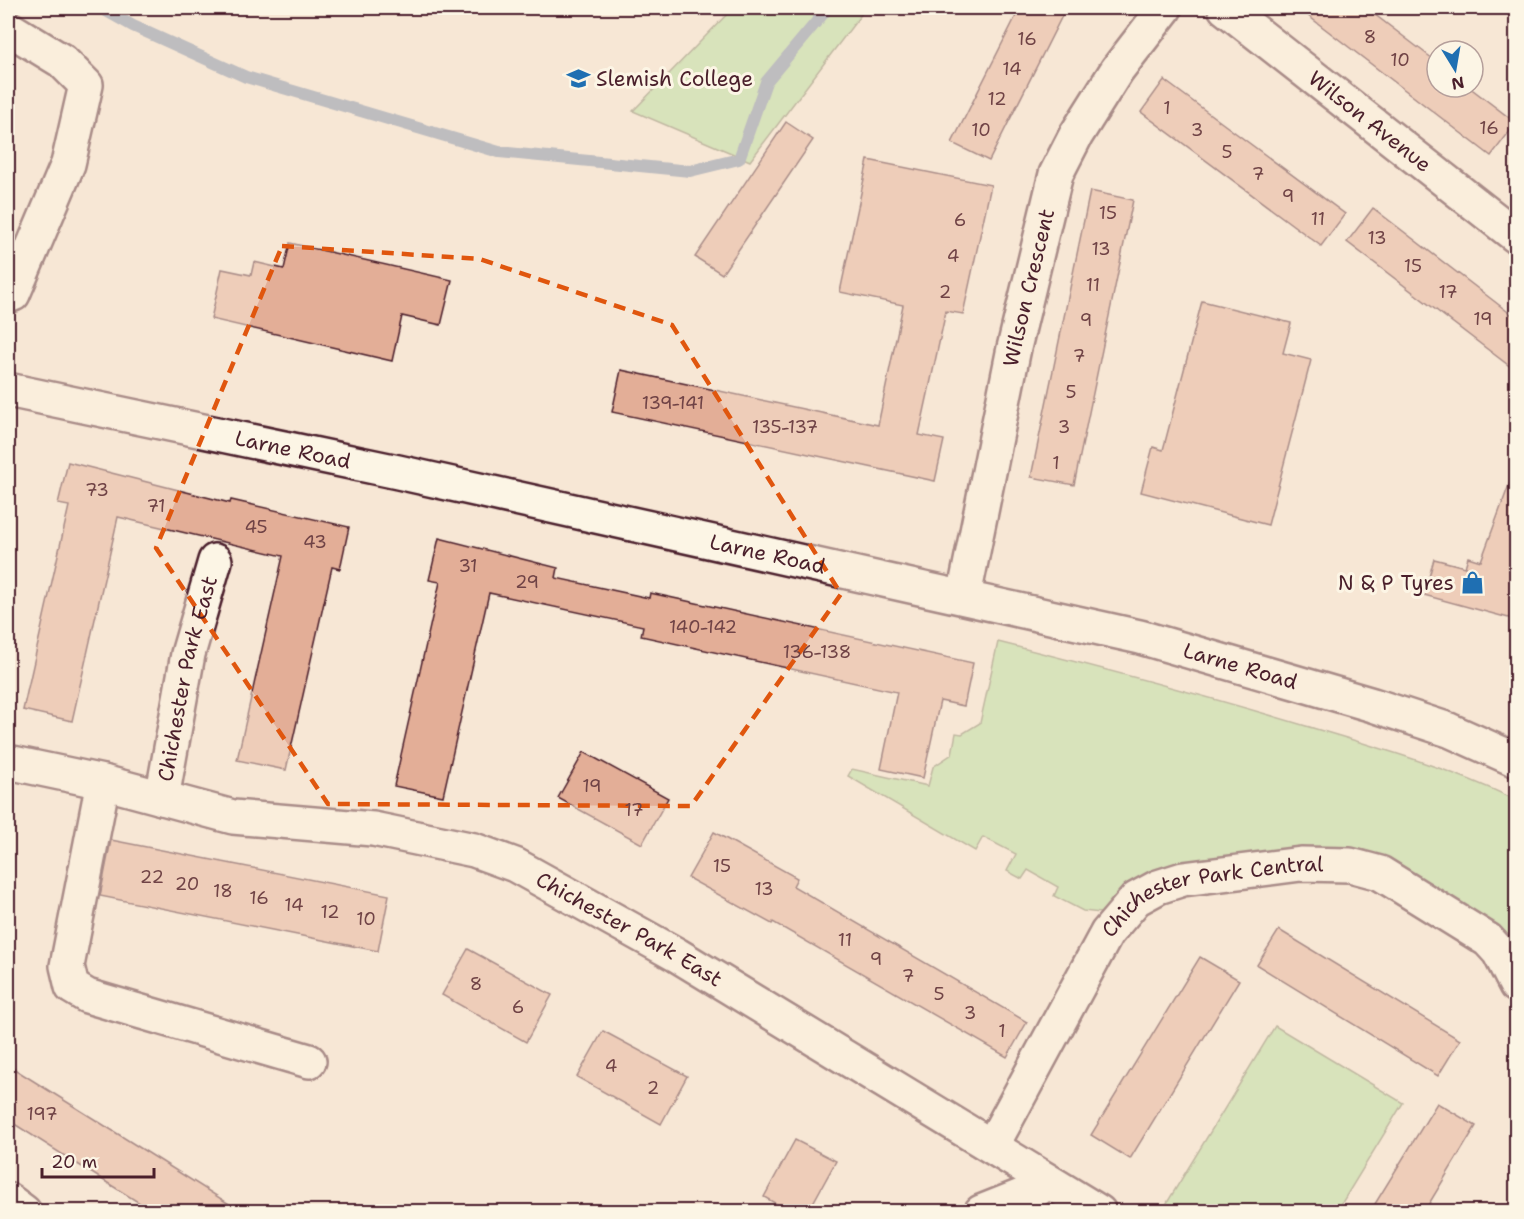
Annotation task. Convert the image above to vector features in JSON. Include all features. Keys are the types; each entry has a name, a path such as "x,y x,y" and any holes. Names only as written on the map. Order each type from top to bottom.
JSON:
{"street":[{"name":"Wilson Crescent","path":"964,596 1014,348 1056,174 1080,128 1111,78 1165,8"},
{"name":"Wilson Avenue","path":"1225,8 1516,236"},
{"path":"8,28 62,61 86,85 68,164 14,294 8,296"},
{"name":"Larne Road","path":"8,390 964,596 1140,637 1351,698 1449,730 1516,760"},
{"name":"Chichester Park East","path":"162,798 188,654 214,561"},
{"name":"Chichester Park East","path":"8,762 103,782 233,817 373,829 474,850 515,865 677,955 1048,1182"},
{"path":"103,782 67,966 72,987 87,996 309,1061"},
{"name":"Chichester Park Central","path":"992,1146 1107,933 1141,895 1170,882 1310,863 1340,864 1370,869 1488,940 1499,952 1516,986"},
{"path":"981,1212 1036,1190 1048,1182 1100,1212"},
{"path":"8,1200 24,1212"}],"highlighted area":[{"path":"282,246 480,259 672,325 841,594 691,806 328,804 156,548"}],"green space":[{"path":"733,8 866,8 750,161 633,111"},
{"path":"998,642 1191,693 1359,742 1439,768 1516,800 1516,974 1340,859 1101,913 1083,911 1054,896 1058,887 1028,870 1022,879 1007,871 1016,854 983,837 975,851 848,776 852,769 928,786 933,767 952,754 956,733 962,734 980,723"},
{"path":"1275,1026 1403,1103 1337,1211 1162,1211"}],"building":[{"path":"1020,8 1066,8 989,161 952,143"},
{"path":"1298,8 1366,8 1425,53 1425,99 1485,99 1516,123 1491,156"},
{"path":"1164,80 1345,214 1321,246 1141,112"},
{"path":"786,122 813,140 722,274 695,257"},
{"path":"868,160 991,185 963,314 946,311 919,435 944,440 935,481 612,412 621,370 878,425 903,305 840,292"},
{"path":"1090,191 1133,200 1074,485 1031,477"},
{"path":"1373,208 1516,318 1516,371 1347,242"},
{"path":"290,243 452,280 441,325 402,316 392,361 211,319 222,269 251,275 254,262 284,269"},
{"path":"1202,301 1291,323 1283,353 1311,360 1268,525 1141,492 1153,447 1163,450"},
{"path":"68,462 230,503 231,500 349,527 340,569 332,567 286,770 237,760 283,556 118,517 72,721 23,710 69,506 58,504"},
{"name":"N & P Tyres","path":"1513,474 1516,475 1516,620 1424,595 1434,559 1465,567 1468,557 1481,561"},
{"path":"439,538 558,568 556,578 649,598 650,593 973,663 964,706 940,701 923,778 881,769 897,692 641,636 643,626 489,593 443,796 394,786 440,582 429,580"},
{"path":"584,752 668,798 642,844 558,798"},
{"path":"714,832 797,878 793,886 1027,1022 1007,1057 773,922 772,924 688,878"},
{"path":"111,840 389,895 378,951 100,896"},
{"path":"1279,930 1460,1040 1438,1076 1257,965"},
{"path":"468,949 552,995 526,1042 442,995"},
{"path":"1200,957 1239,980 1130,1159 1091,1135"},
{"path":"603,1031 687,1076 661,1124 577,1077"},
{"path":"8,1065 242,1212 154,1212 106,1182 8,1120"},
{"path":"1437,1103 1476,1126 1424,1212 1370,1212"},
{"path":"795,1140 836,1161 808,1212 791,1212 764,1197"}],"waterway":[{"path":"101,8 133,26 246,77 499,152 690,171 739,159 766,82 828,8"}],"place":[{"name":"Slemish College","path":"578,79"},
{"name":"N & P Tyres","path":"1472,583"}]}
